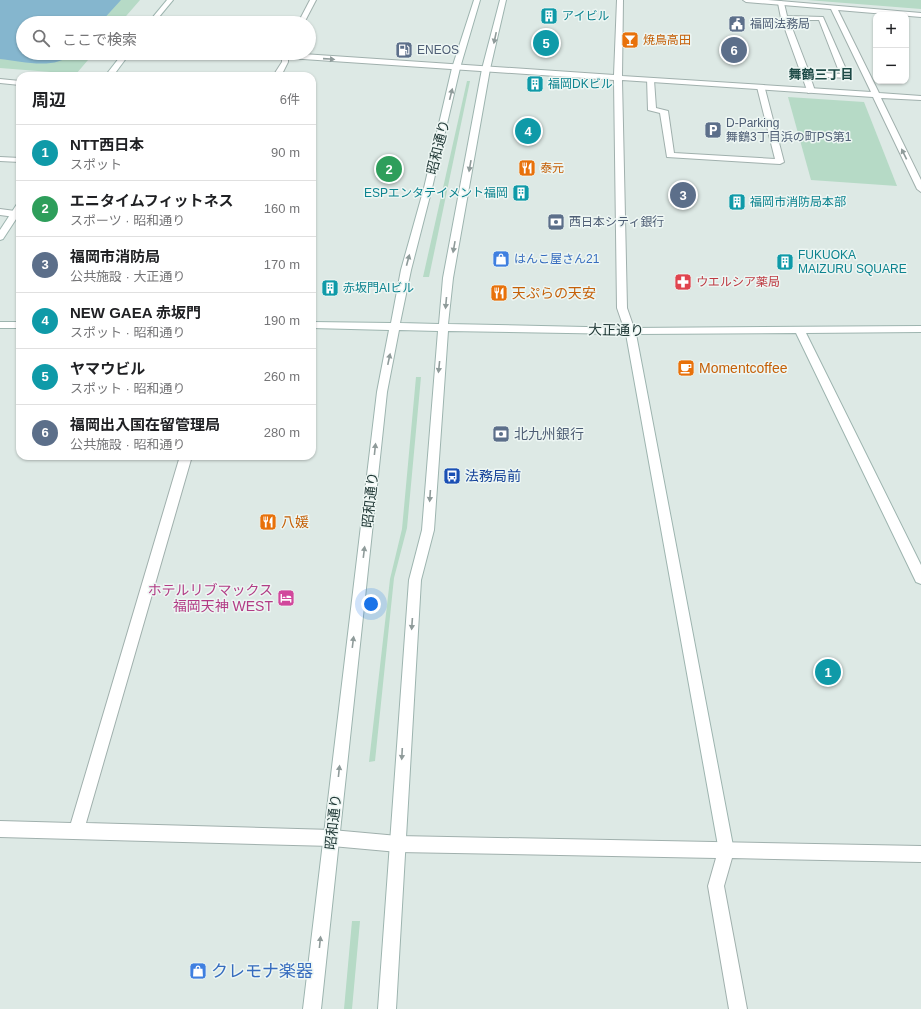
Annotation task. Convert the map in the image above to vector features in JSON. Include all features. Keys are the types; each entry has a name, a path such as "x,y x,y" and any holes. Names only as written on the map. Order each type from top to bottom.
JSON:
{"street":[{"path":"157,16 170,0"},
{"path":"305,16 313,0"},
{"name":"昭和通り","path":"312,1009 382,392 406,270 430,180 456,68 477,0"},
{"path":"386,1009 415,580 428,530 438,380 448,278 486,69 503,0"},
{"path":"620,0 618,77 622,308 630,331 726,851 716,886 738,1009"},
{"path":"746,0 921,15"},
{"path":"781,3 784,18 806,74 811,91"},
{"path":"834,8 920,186"},
{"path":"784,18 821,18 845,76 806,74"},
{"path":"316,57 456,68 618,77 921,98"},
{"path":"112,72 122,60"},
{"path":"279,72 285,60"},
{"path":"650,80 652,110 664,110 670,155 780,162 761,87"},
{"path":"0,81 16,83"},
{"path":"0,159 16,160"},
{"path":"0,212 16,210"},
{"path":"0,237 16,212"},
{"path":"0,325 16,325"},
{"name":"大正通り","path":"316,325 630,331 921,329"},
{"path":"800,331 921,578"},
{"path":"76,831 185,460"},
{"path":"0,829 332,838 398,844 921,854"}],"green space":[{"path":"0,0 140,0 126,16 16,16 16,60 88,60 78,72 51,72 0,68"},
{"path":"807,0 921,0 921,9"},
{"path":"467,81 470,81 429,277 423,277"},
{"path":"788,97 864,102 897,186 811,180"},
{"path":"416,377 421,377 407,528 394,578 375,761 369,762 390,579 402,529"},
{"path":"352,921 360,921 352,1009 344,1009"}],"water":[{"path":"0,0 121,0 106,16 16,16 16,60 62,60 38,64 0,59"}],"place":[{"name":"アイビル","path":"549,16"},
{"name":"福岡法務局","path":"737,24"},
{"name":"焼鳥高田","path":"630,40"},
{"name":"ヤマウビル","path":"546,43"},
{"name":"ENEOS","path":"404,50"},
{"name":"福岡出入国在留管理局","path":"734,50"},
{"name":"福岡DKビル","path":"535,84"},
{"name":"D-Parking 舞鶴3丁目浜の町PS第1","path":"713,130"},
{"name":"NEW GAEA 赤坂門","path":"528,131"},
{"name":"泰元","path":"527,168"},
{"name":"エニタイムフィットネス","path":"389,169"},
{"name":"ESPエンタテイメント福岡","path":"521,193"},
{"name":"福岡市消防局","path":"683,195"},
{"name":"福岡市消防局本部","path":"737,202"},
{"name":"西日本シティ銀行","path":"556,222"},
{"name":"はんこ屋さん21","path":"501,259"},
{"name":"FUKUOKA MAIZURU SQUARE","path":"785,262"},
{"name":"ウエルシア薬局","path":"683,282"},
{"name":"赤坂門AIビル","path":"330,288"},
{"name":"天ぷらの天安","path":"499,293"},
{"name":"Momentcoffee","path":"686,368"},
{"name":"北九州銀行","path":"501,434"},
{"name":"法務局前","path":"452,476"},
{"name":"八媛","path":"268,522"},
{"name":"ホテルリブマックス 福岡天神 WEST","path":"286,598"},
{"name":"NTT西日本","path":"828,672"},
{"name":"クレモナ楽器","path":"198,971"}],"district":[{"name":"舞鶴三丁目","path":"821,74"}]}
